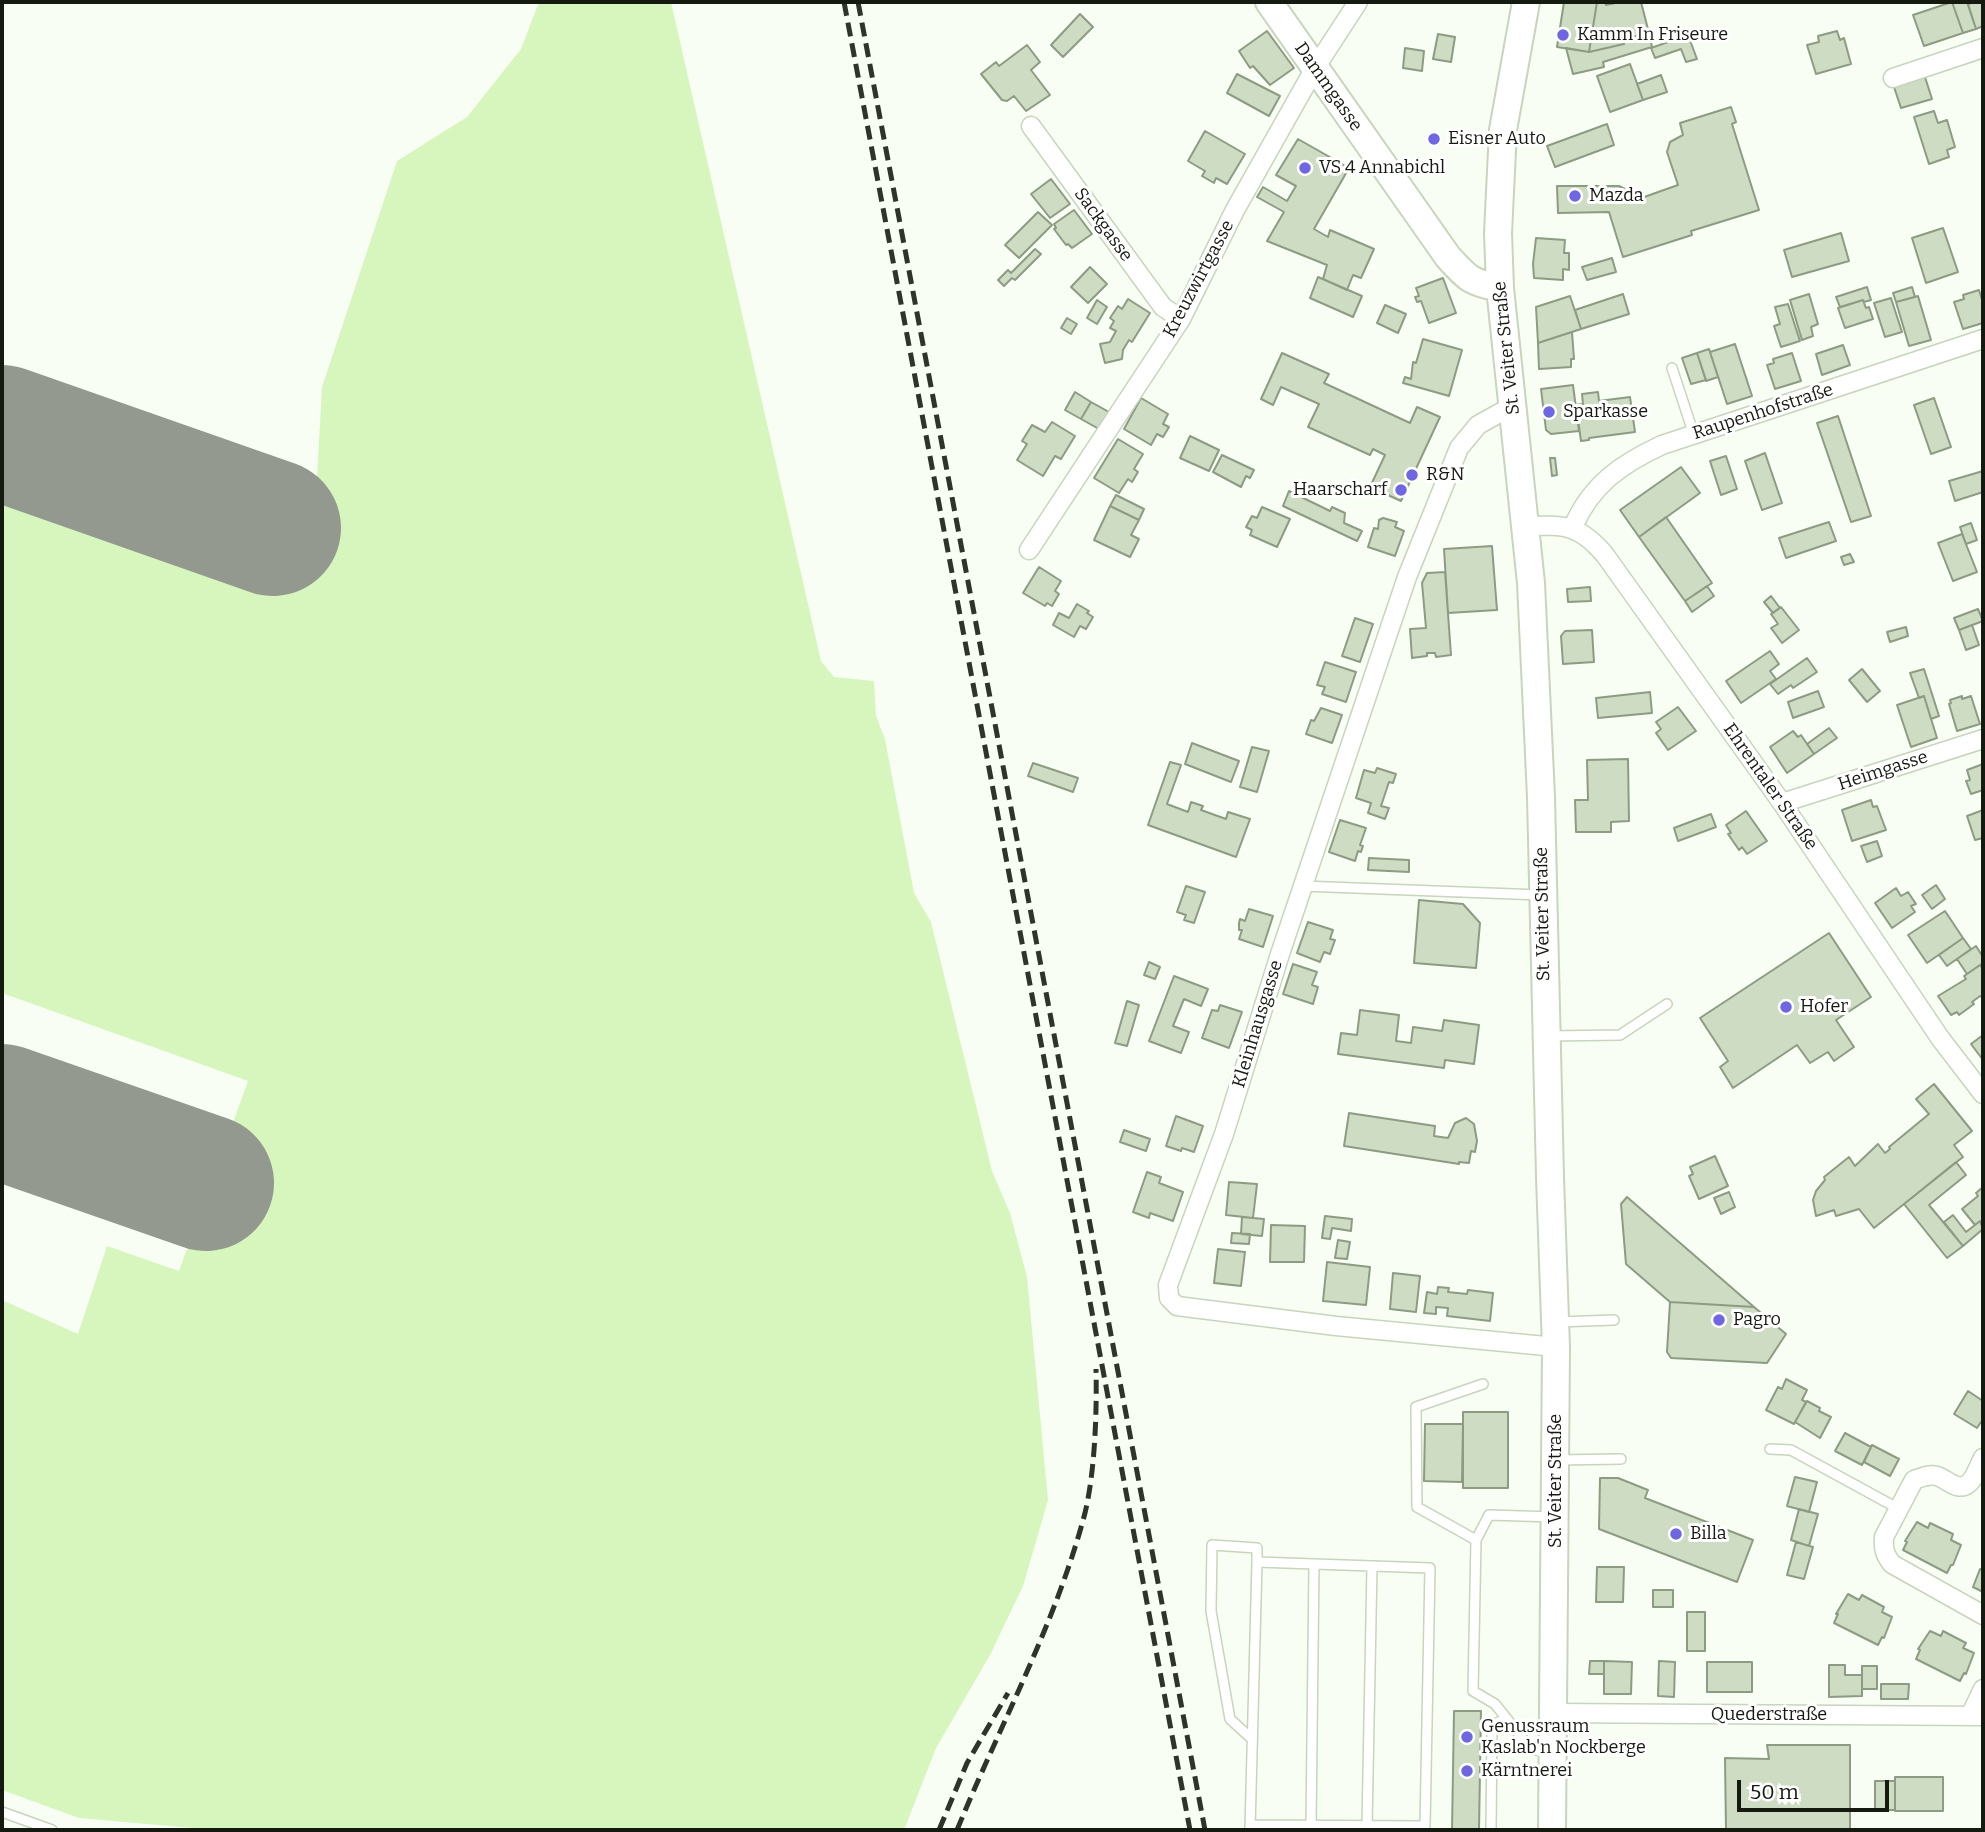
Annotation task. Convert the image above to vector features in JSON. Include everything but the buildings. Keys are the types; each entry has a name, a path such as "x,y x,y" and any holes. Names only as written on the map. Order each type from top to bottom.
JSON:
{"main road":[{"name":"Dammgasse","path":"1269,2 1448,257 1476,283 1500,288"},
{"name":"St. Veiter Straße","path":"1526,2 1502,143 1498,221 1500,288 1514,405 1532,608 1543,895 1556,1334 1552,1830"}],"street":[{"name":"Kreuzwirtgasse","path":"1029,551 1181,319 1235,210 1315,68 1358,2"},
{"path":"1893,78 1983,48"},
{"name":"Sackgasse","path":"1031,126 1163,307 1181,319"},
{"name":"Raupenhofstraße","path":"1573,527 1588,496 1642,454 1983,339"},
{"name":"Kleinhausgasse","path":"1514,405 1478,425 1459,448 1408,577 1302,886 1224,1135 1168,1285 1169,1298 1177,1306 1323,1325 1556,1334"},
{"path":"1526,526 1573,527"},
{"name":"Ehrentaler Straße","path":"1573,527 1592,539 1605,555 1782,803 1940,1038 1983,1094"},
{"name":"Heimgasse","path":"1782,803 1983,739"},
{"path":"1983,1458 1970,1483 1964,1486 1955,1486 1938,1476 1925,1476 1914,1480 1884,1537 1885,1555 1892,1564 1983,1615"},
{"path":"1976,1716 1983,1689"},
{"name":"Quederstraße","path":"1554,1713 1976,1716"}],"lane":[{"path":"1672,368 1694,435"},
{"path":"1302,886 1543,895"},
{"path":"1546,1037 1620,1035 1667,1004"},
{"path":"1556,1334 1614,1320"},
{"path":"1476,1541 1417,1507 1416,1407 1483,1384"},
{"path":"1770,1449 1791,1450 1899,1509"},
{"path":"1556,1460 1621,1459"},
{"path":"1553,1755 1531,1749 1495,1704 1473,1691 1476,1541 1489,1515 1555,1517"},
{"path":"1252,1739 1230,1719 1211,1611 1212,1545 1257,1548 1250,1828 1425,1826 1430,1568 1257,1562"},
{"path":"1311,1826 1314,1564"},
{"path":"1367,1826 1371,1566"},
{"path":"1491,1830 1492,1725 1506,1718"},
{"path":"2,1812 52,1830"}],"green space":[{"path":"539,2 671,2 821,661 834,677 874,681 876,716 885,739 914,893 931,922 992,1171 1010,1213 1027,1277 1048,1500 1023,1586 990,1655 936,1748 904,1830 215,1830 79,1818 2,1790 2,1300 78,1334 107,1246 179,1271 248,1081 2,993 2,494 280,590 317,477 322,387 397,161 467,117 521,49"}],"runway":[{"path":"2,433 273,528"},
{"path":"2,1112 206,1183"}],"railway":[{"path":"844,2 1190,1830"},
{"path":"858,2 1205,1830"},
{"path":"957,1830 1043,1634 1073,1554 1085,1513 1091,1479 1096,1422 1096,1369"},
{"path":"939,1830 967,1763 1008,1693"}],"place":[{"name":"Kamm In Friseure","path":"1563,35"},
{"name":"Eisner Auto","path":"1434,139"},
{"name":"VS 4 Annabichl","path":"1305,168"},
{"name":"Mazda","path":"1575,196"},
{"name":"Sparkasse","path":"1549,412"},
{"name":"R&N","path":"1412,475"},
{"name":"Haarscharf","path":"1401,490"},
{"name":"Hofer","path":"1786,1007"},
{"name":"Pagro","path":"1719,1320"},
{"name":"Billa","path":"1676,1534"},
{"name":"Genussraum Kaslab'n Nockberge","path":"1467,1737"},
{"name":"Kärntnerei","path":"1467,1771"}]}
